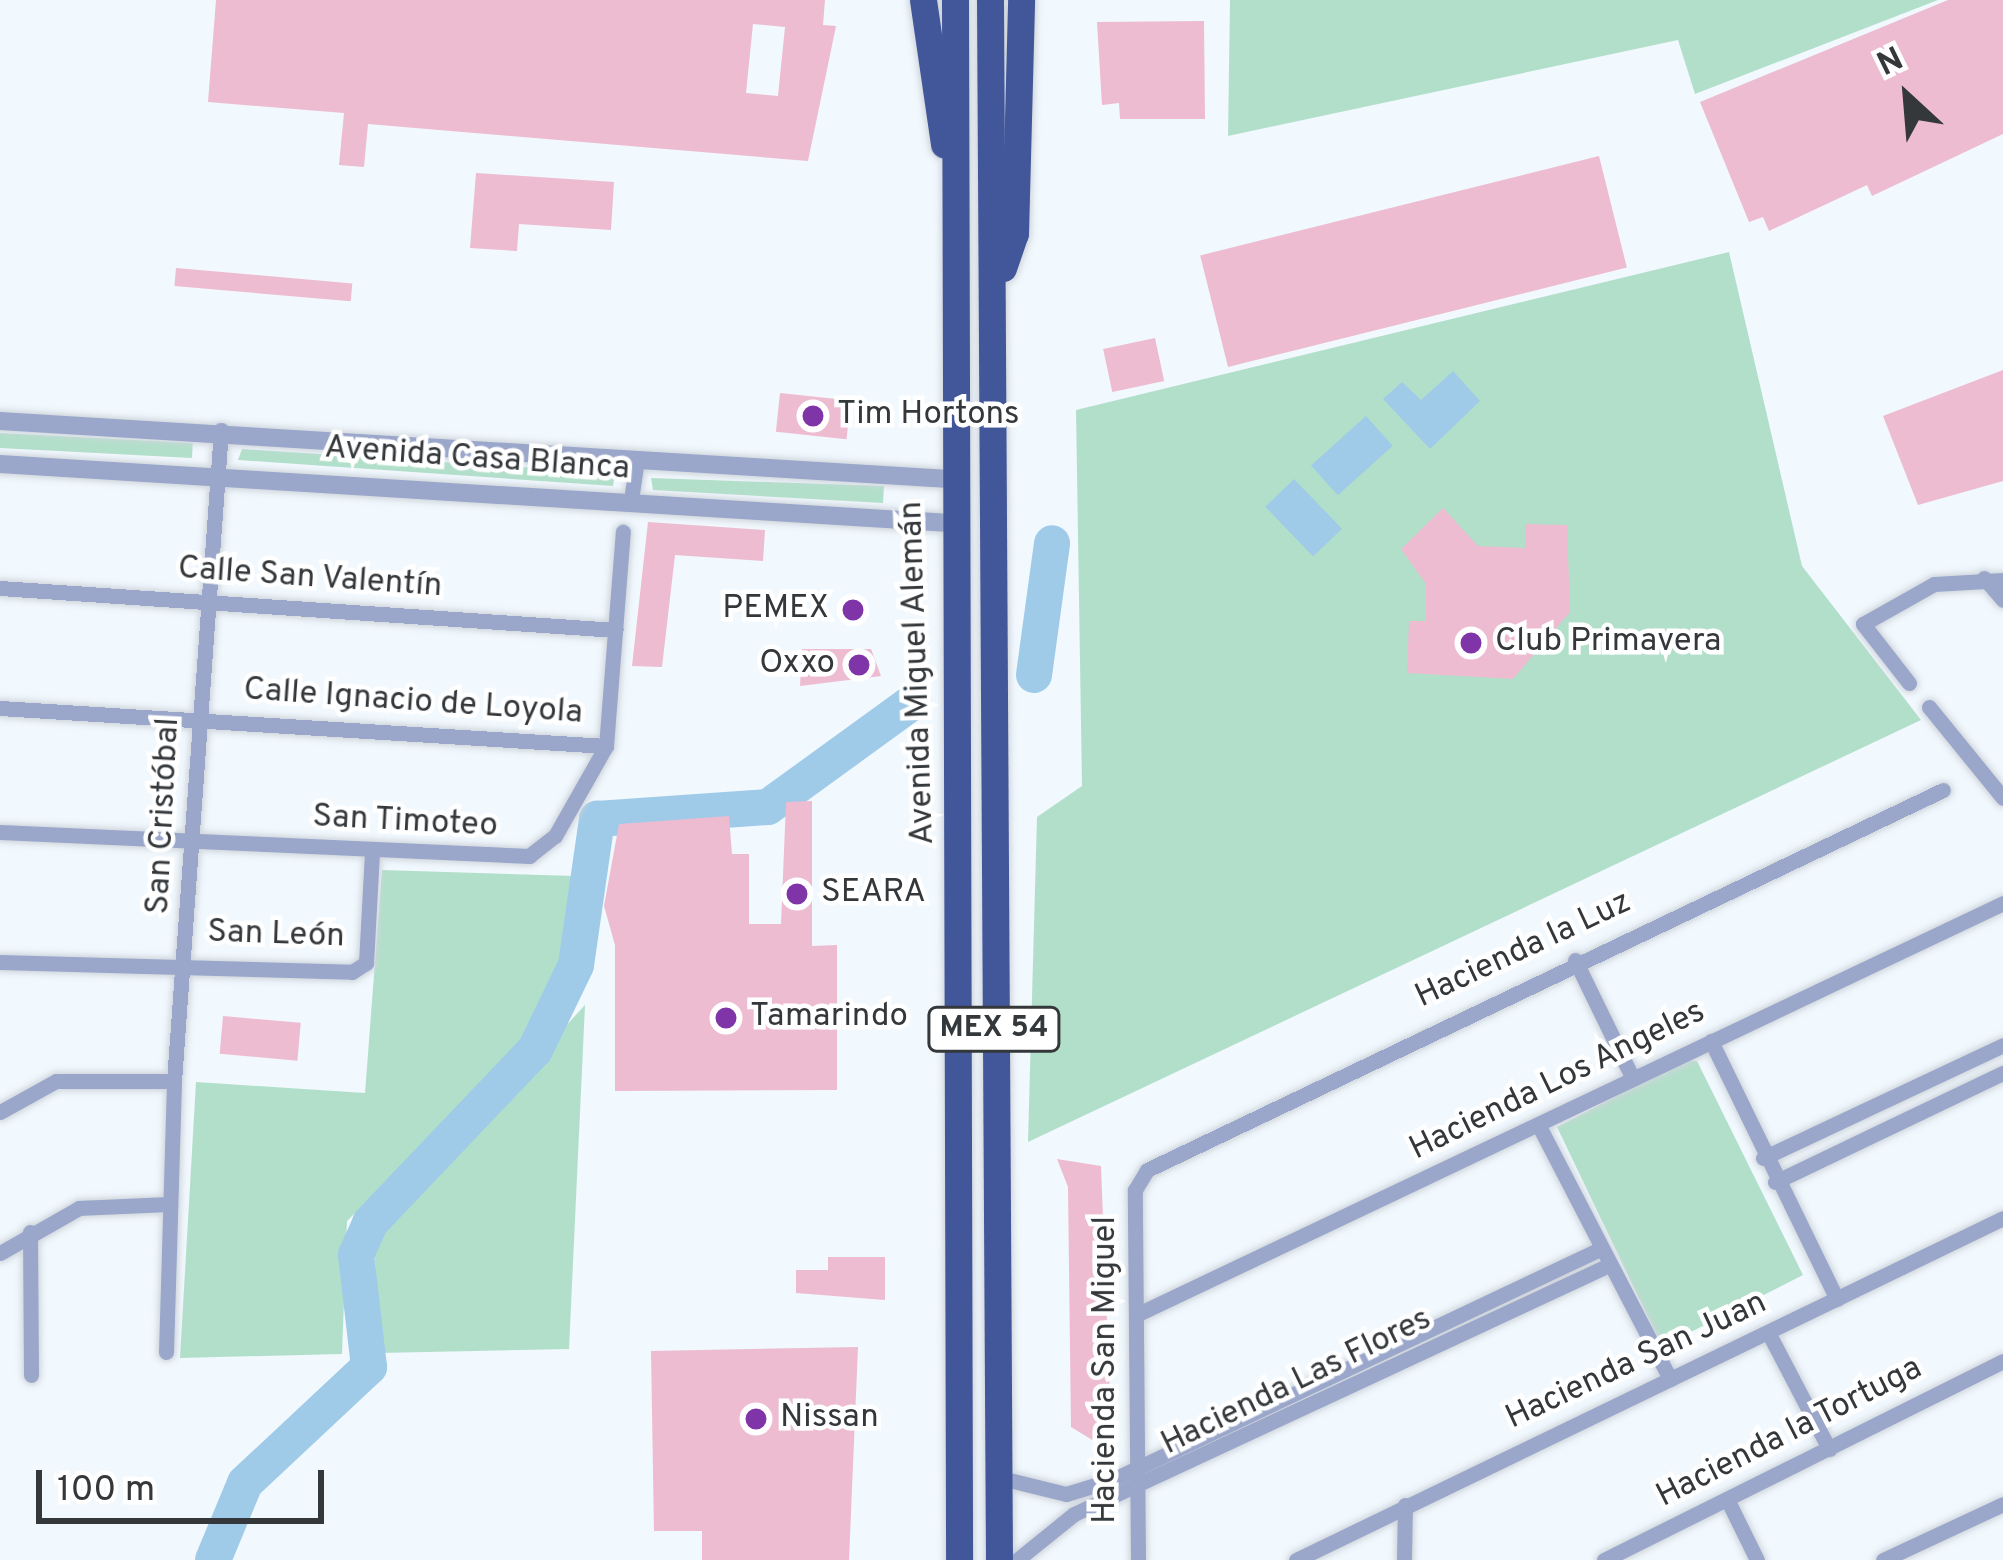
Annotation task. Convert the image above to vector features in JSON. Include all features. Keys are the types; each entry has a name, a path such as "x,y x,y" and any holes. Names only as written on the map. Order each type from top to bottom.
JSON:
{"highway":[{"path":"923,0 954,179"},
{"name":"Avenida Miguel Alemán","path":"955,0 950,523 959,1560"},
{"name":"MEX 54","path":"990,0 996,289 999,1560"},
{"path":"996,289 1015,234 1021,0"}],"street":[{"name":"Avenida Casa Blanca","path":"0,422 220,430 950,479"},
{"name":"San Cristóbal","path":"166,1352 166,1204 187,964 205,602 220,430"},
{"path":"632,500 637,460"},
{"name":"Avenida Casa Blanca","path":"0,464 950,523"},
{"name":"San Timoteo","path":"0,832 529,856 555,836 606,746 623,532"},
{"path":"1909,683 1863,624 1889,601 1984,578 2003,580"},
{"path":"1984,578 2003,601"},
{"name":"Calle San Valentín","path":"0,588 616,630"},
{"path":"1929,707 2003,798"},
{"name":"Calle Ignacio de Loyola","path":"0,708 606,746"},
{"name":"Hacienda la Luz","path":"1139,1179 1575,960 1943,790"},
{"name":"San León","path":"0,962 360,969 372,852"},
{"name":"Hacienda Los Angeles","path":"1138,1314 2003,903"},
{"path":"1575,960 1633,1078"},
{"path":"1712,1041 1763,1158 1837,1299"},
{"path":"1763,1158 2003,1045"},
{"path":"1775,1182 2003,1072"},
{"path":"1941,1074 1953,1098"},
{"path":"0,1112 56,1081 174,1081"},
{"path":"1539,1126 1670,1379"},
{"name":"Hacienda San Miguel","path":"1138,1560 1139,1179"},
{"path":"0,1253 79,1208 166,1204"},
{"name":"Hacienda San Juan","path":"1297,1560 2003,1218"},
{"path":"30,1232 32,1375"},
{"name":"Hacienda Las Flores","path":"1001,1478 1066,1494 1138,1469 1600,1249"},
{"name":"Hacienda Las Flores","path":"1017,1560 1075,1514 1138,1492 1609,1265"},
{"path":"1769,1334 1828,1449"},
{"name":"Hacienda la Tortuga","path":"1604,1560 2003,1361"},
{"path":"1728,1501 1757,1560"},
{"path":"1883,1560 2003,1504"},
{"path":"1404,1560 1405,1505"}],"green space":[{"path":"1230,0 1938,0 1695,94 1678,40 1228,136"},
{"name":"Club Primavera","path":"1729,252 1802,566 1921,720 1028,1142 1037,817 1082,786 1076,410"},
{"path":"0,433 193,443 192,458 0,448"},
{"path":"242,449 615,473 613,486 238,460"},
{"path":"651,478 884,486 883,503 653,490"},
{"path":"382,870 576,876 568,951 518,1055 347,1221 342,1354 180,1358 196,1082 365,1093"},
{"path":"585,1005 569,1349 379,1353 374,1236"},
{"path":"1686,1060 1697,1061 1803,1275 1679,1338 1657,1336 1557,1127"}],"water":[{"path":"1453,371 1480,401 1430,449 1383,399 1402,382 1421,400"},
{"path":"1366,416 1393,446 1338,495 1311,466"},
{"path":"1294,479 1342,529 1313,556 1265,507"}],"building":[{"path":"216,0 825,0 823,25 836,26 808,161 368,124 364,167 339,165 344,113 208,102","holes":["753,24 785,27 778,96 746,93"]},
{"path":"1948,0 2003,0 2003,134 1872,196 1867,185 1769,231 1763,217 1749,222 1700,102"},
{"path":"1204,21 1205,119 1120,119 1119,103 1102,105 1097,22"},
{"path":"1599,156 1627,268 1228,367 1200,255"},
{"path":"476,173 614,182 611,230 519,224 517,251 470,248"},
{"path":"176,268 352,283 351,301 174,286"},
{"path":"1155,338 1164,381 1112,392 1103,349"},
{"path":"2003,370 2003,481 1918,505 1883,416"},
{"name":"Tim Hortons","path":"780,393 851,400 847,439 776,432"},
{"path":"1443,508 1478,546 1525,548 1525,524 1567,525 1570,612 1513,679 1407,673 1409,621 1426,621 1426,584 1401,549"},
{"path":"648,522 765,530 763,561 675,555 662,667 632,666"},
{"path":"802,649 871,649 881,676 800,686"},
{"name":"Tamarindo","path":"812,801 812,946 837,945 837,1090 615,1091 615,945 604,906 619,824 729,816 732,854 749,854 749,924 781,924 786,802"},
{"path":"223,1016 301,1023 297,1061 220,1054"},
{"path":"1057,1159 1101,1166 1112,1452 1071,1427 1068,1187"},
{"path":"828,1257 885,1257 885,1300 796,1293 796,1270 828,1270"},
{"name":"Nissan","path":"858,1347 849,1560 702,1560 702,1531 654,1531 651,1351"}],"waterway":[{"path":"1034,675 1052,543"},
{"path":"213,1560 245,1483 369,1367 356,1255 370,1223 535,1050 576,965 597,819 768,807 914,701"}],"place":[{"name":"Tim Hortons","path":"813,416"},
{"name":"PEMEX","path":"853,610"},
{"name":"Club Primavera","path":"1471,643"},
{"name":"Oxxo","path":"859,665"},
{"name":"SEARA","path":"797,894"},
{"name":"Tamarindo","path":"726,1018"},
{"name":"Nissan","path":"756,1419"}]}
